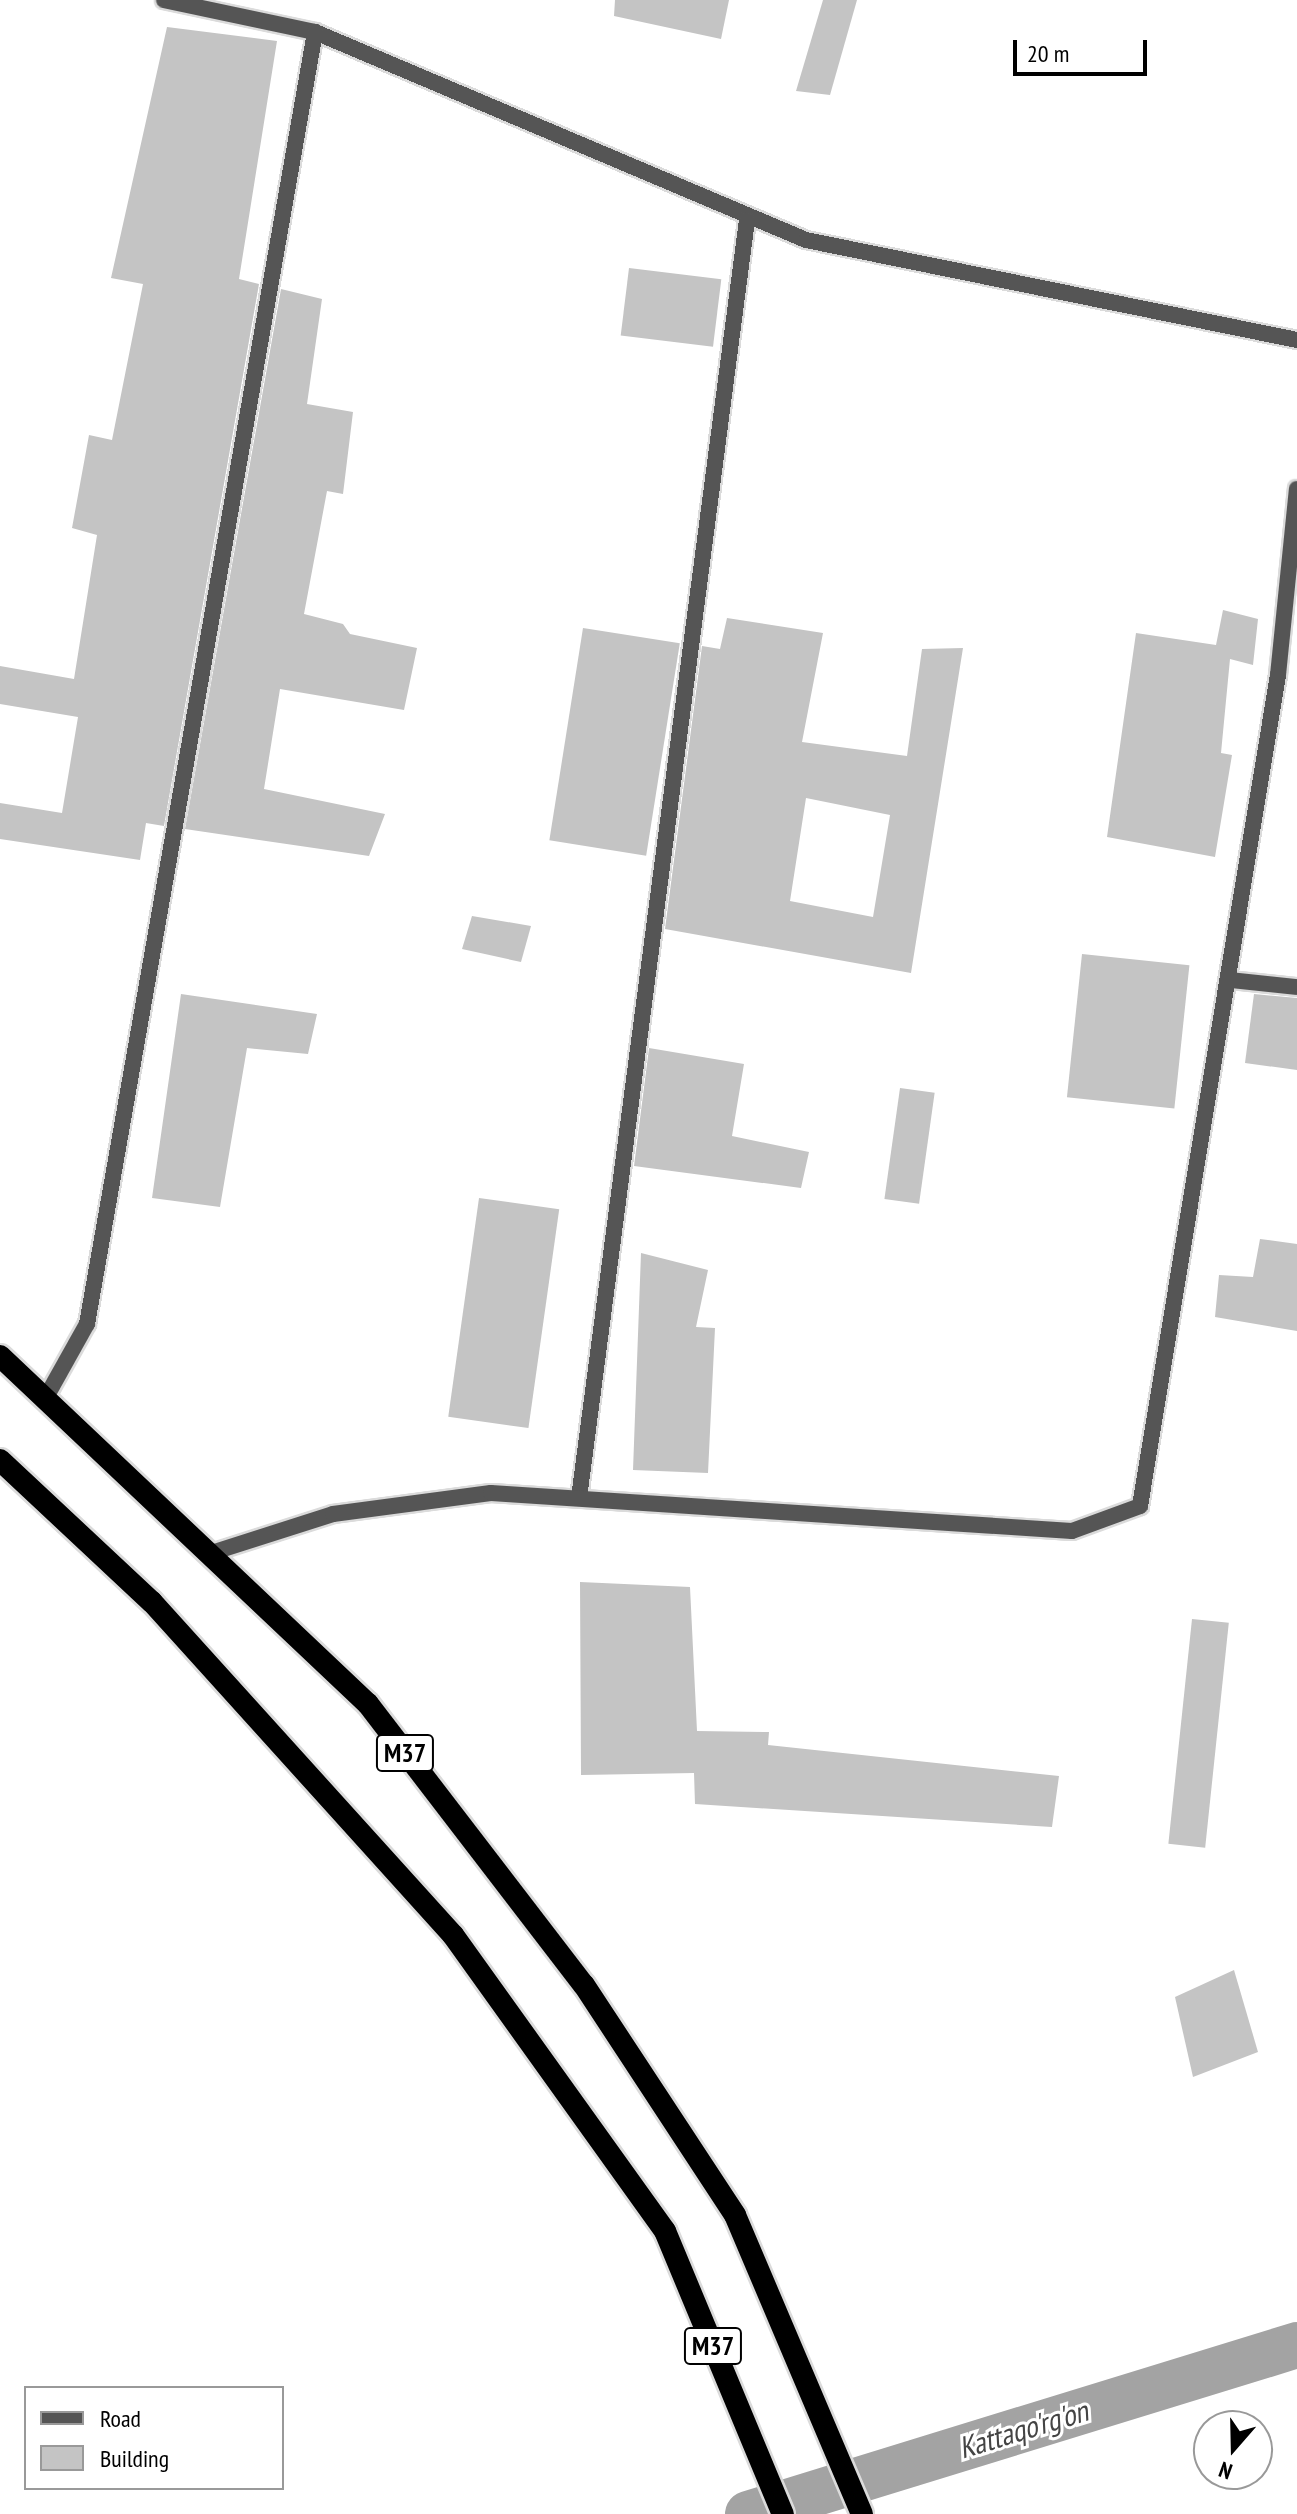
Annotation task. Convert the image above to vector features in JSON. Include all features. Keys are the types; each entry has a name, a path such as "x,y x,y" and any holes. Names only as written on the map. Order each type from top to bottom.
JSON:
{"highway":[{"name":"M37","path":"0,1356 368,1704 584,1985 735,2215 862,2514"},
{"name":"M37","path":"0,1460 152,1602 453,1935 665,2231 783,2514"}],"street":[{"path":"164,0 315,32 505,106 747,220 806,240 1297,340"},
{"path":"45,1399 87,1324 315,32"},
{"path":"579,1498 747,220"},
{"path":"208,1554 333,1514 491,1493 1072,1531 1140,1506 1230,980 1278,675 1297,489"},
{"path":"1230,980 1297,987"}],"building":[{"path":"615,0 729,0 721,39 614,16"},
{"path":"823,0 857,0 830,95 796,91"},
{"path":"167,27 277,41 239,279 259,284 164,826 146,823 140,860 0,839 0,803 62,813 78,717 0,704 0,666 74,679 97,535 72,528 89,435 112,440 143,284 111,278"},
{"path":"629,268 721,279 713,347 621,335"},
{"path":"281,289 322,299 307,404 353,412 343,494 327,491 304,614 343,624 350,634 417,648 404,710 280,689 264,789 385,814 369,856 185,829"},
{"path":"1223,610 1258,619 1253,665 1230,659 1221,753 1232,755 1215,857 1107,837 1136,633 1216,645"},
{"path":"727,618 823,633 802,742 907,756 922,649 963,648 911,973 665,929 702,646 720,649","holes":["806,798 890,815 873,917 790,901"]},
{"path":"583,628 680,643 646,856 549,840"},
{"path":"472,916 531,926 521,962 462,949"},
{"path":"1082,954 1189,965 1174,1109 1067,1097"},
{"path":"181,994 317,1014 308,1054 247,1048 220,1207 152,1198"},
{"path":"1254,994 1297,998 1297,1070 1245,1063"},
{"path":"649,1048 744,1064 732,1136 809,1152 801,1188 634,1166"},
{"path":"900,1088 935,1093 919,1204 884,1199"},
{"path":"479,1198 559,1209 528,1428 448,1417"},
{"path":"1260,1239 1297,1244 1297,1331 1215,1317 1219,1275 1253,1277"},
{"path":"641,1253 708,1270 696,1327 715,1328 708,1473 633,1470"},
{"path":"580,1582 690,1587 697,1731 769,1732 768,1745 1059,1776 1052,1827 695,1804 694,1773 581,1775"},
{"path":"1192,1619 1229,1623 1205,1848 1168,1844"},
{"path":"1234,1970 1258,2052 1193,2077 1175,1997"}],"waterway":[{"name":"Kattaqo'rg'on","path":"748,2514 1297,2345"}]}
